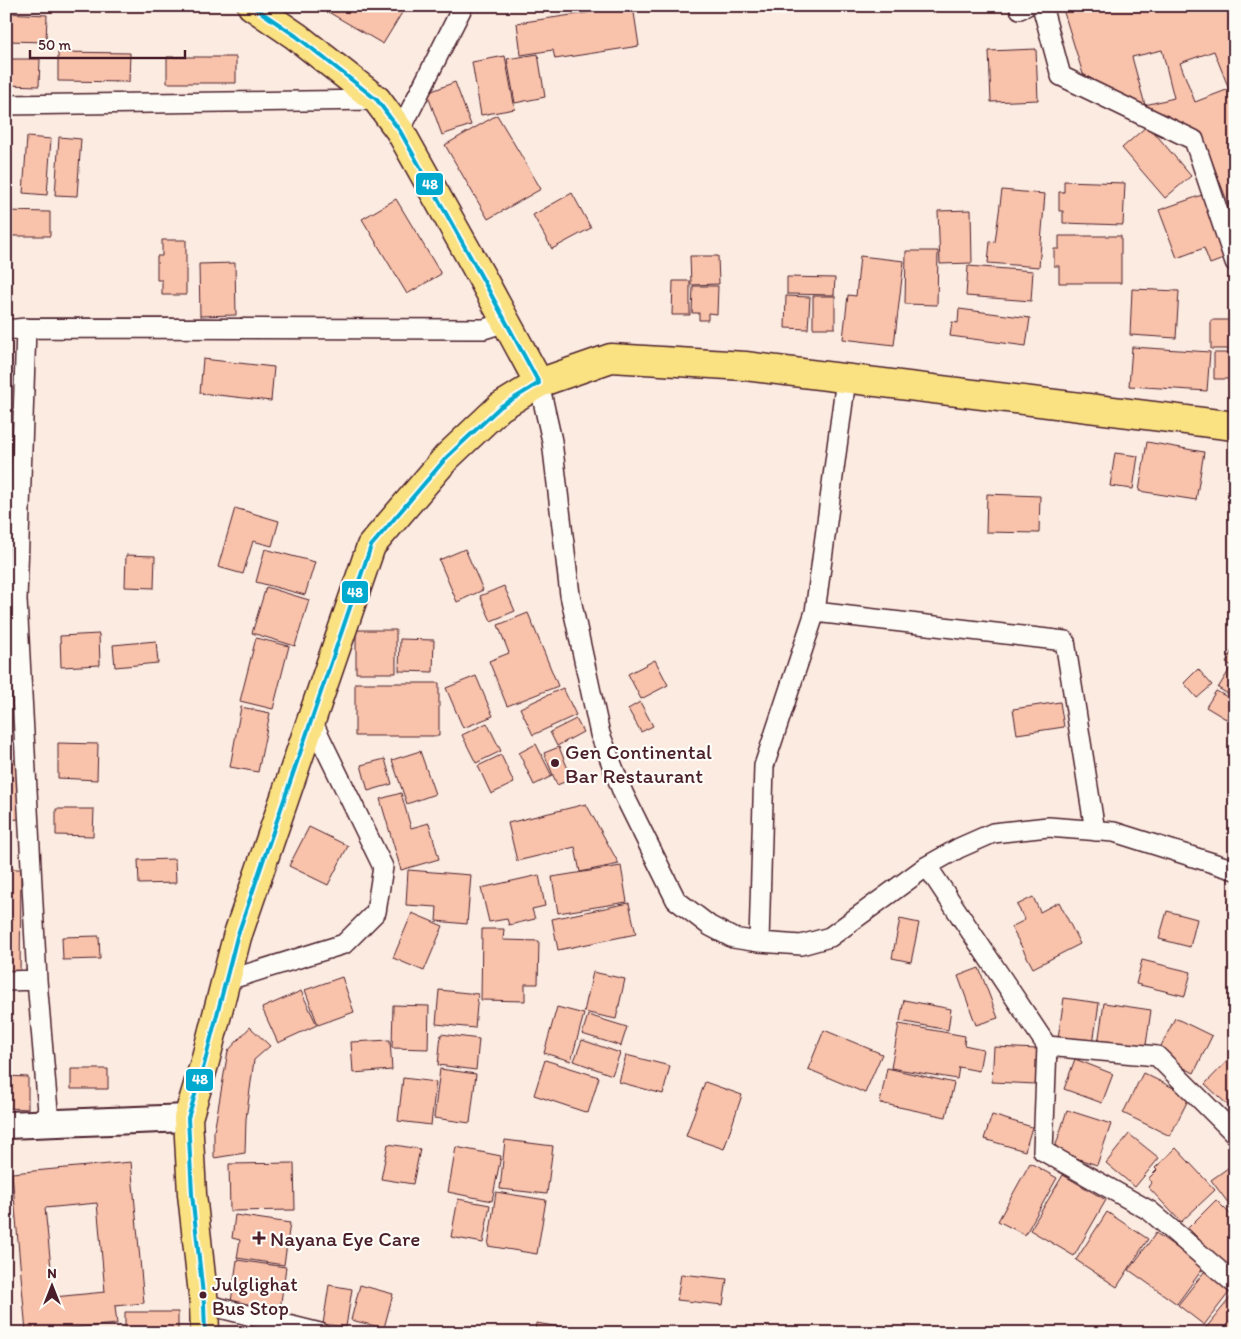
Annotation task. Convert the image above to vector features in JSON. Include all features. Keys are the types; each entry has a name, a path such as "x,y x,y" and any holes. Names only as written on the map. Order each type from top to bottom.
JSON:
{"main road":[{"path":"252,6 296,36 377,100 400,131 539,383"},
{"path":"205,1333 204,1304 192,1194 188,1118 204,1065 237,938 371,546 454,451 500,407 539,383 611,358 746,366 1235,426"}],"street":[{"path":"400,131 463,6"},
{"path":"1042,6 1061,76 1194,140 1235,262"},
{"path":"6,105 377,100"},
{"path":"6,330 26,328 484,329 506,322"},
{"path":"26,328 12,600 14,715 49,1123"},
{"path":"759,942 764,766 814,612 846,379"},
{"path":"539,383 552,440 570,595 600,734 623,793 676,900 710,926 733,938 759,942 801,945 830,937 927,866 959,848 993,833 1048,827 1114,832 1235,870"},
{"path":"814,612 1065,641 1095,831"},
{"path":"226,982 344,944 376,912 383,867 312,719"},
{"path":"927,866 1047,1046 1043,1151 1150,1210 1235,1284"},
{"path":"6,981 37,980"},
{"path":"1047,1046 1157,1056 1235,1134"},
{"path":"6,1125 188,1118"},
{"path":"204,1304 320,1333"}],"building":[{"path":"318,6 396,6 403,11 383,44"},
{"path":"633,6 639,46 555,59 553,50 521,55 517,23"},
{"path":"1062,6 1235,6 1235,222 1205,143 1083,74"},
{"path":"6,13 47,15 46,42 6,41"},
{"path":"1036,49 1038,100 991,102 989,51"},
{"path":"1162,50 1174,98 1145,105 1132,57"},
{"path":"1214,51 1229,89 1195,102 1180,63"},
{"path":"58,52 130,53 129,82 58,81"},
{"path":"538,54 545,97 515,103 507,59"},
{"path":"505,56 515,109 481,115 472,62"},
{"path":"167,57 236,57 236,83 167,83"},
{"path":"6,59 40,59 39,86 6,85"},
{"path":"455,82 471,125 442,135 427,93"},
{"path":"497,115 541,189 488,219 445,145"},
{"path":"1148,125 1191,176 1165,198 1122,148"},
{"path":"27,137 51,139 47,195 23,193"},
{"path":"59,137 81,139 77,196 55,195"},
{"path":"6,142 11,142 11,168 6,168"},
{"path":"1064,181 1125,183 1123,225 1063,223 1063,211 1059,211 1059,192 1064,192"},
{"path":"1002,190 1045,194 1039,267 988,263 990,241 995,242"},
{"path":"572,193 591,228 552,249 533,215"},
{"path":"1202,195 1226,258 1210,264 1204,248 1177,258 1159,210"},
{"path":"396,199 441,274 407,294 362,219"},
{"path":"971,210 972,263 940,264 938,211"},
{"path":"6,211 50,212 50,236 6,236"},
{"path":"1059,236 1121,236 1121,283 1059,283 1059,266 1054,266 1054,249 1059,249"},
{"path":"162,240 186,240 186,295 162,295 162,280 157,280 157,256 162,256"},
{"path":"906,251 938,251 937,305 905,304"},
{"path":"690,256 718,256 719,284 691,285"},
{"path":"860,256 904,261 894,345 843,339 848,295 856,296"},
{"path":"235,263 236,315 200,316 199,264"},
{"path":"968,266 1033,271 1031,301 966,296"},
{"path":"787,277 835,278 834,295 787,294"},
{"path":"673,281 690,281 690,315 672,315"},
{"path":"693,286 718,286 717,314 708,313 708,320 699,320 699,313 692,313"},
{"path":"1132,289 1179,291 1176,338 1130,335"},
{"path":"786,296 810,297 808,329 785,328"},
{"path":"813,296 835,296 835,328 813,328"},
{"path":"959,309 1030,318 1026,346 950,336 952,322 958,323"},
{"path":"1211,320 1235,320 1235,349 1211,349"},
{"path":"1132,347 1210,352 1207,391 1129,386"},
{"path":"1214,353 1235,353 1235,379 1214,379"},
{"path":"203,359 274,367 271,401 200,393"},
{"path":"1147,442 1204,452 1196,500 1139,491"},
{"path":"1115,453 1138,456 1133,489 1110,486"},
{"path":"987,494 1040,496 1039,533 986,532"},
{"path":"235,508 279,521 272,546 253,541 243,574 218,567"},
{"path":"265,549 315,562 305,595 256,582"},
{"path":"465,549 483,590 457,602 439,560"},
{"path":"126,555 155,556 154,588 125,587"},
{"path":"504,586 515,611 491,621 480,596"},
{"path":"266,587 309,600 295,646 252,633"},
{"path":"528,613 558,686 507,706 489,661 509,653 498,625"},
{"path":"356,630 396,630 396,673 356,673"},
{"path":"99,634 100,665 61,667 60,636"},
{"path":"256,638 289,646 273,709 240,701"},
{"path":"400,639 434,640 433,672 399,671"},
{"path":"156,641 158,663 115,667 113,645"},
{"path":"1235,644 1235,667 1226,663"},
{"path":"655,660 668,685 641,699 628,674"},
{"path":"1198,669 1212,685 1197,698 1184,683"},
{"path":"1230,669 1235,672 1235,698 1218,688"},
{"path":"476,676 493,716 463,728 446,688"},
{"path":"355,683 439,683 439,736 355,736"},
{"path":"563,688 576,715 533,735 520,708"},
{"path":"1216,691 1235,701 1226,719 1206,707"},
{"path":"640,702 653,726 641,732 628,709"},
{"path":"1060,702 1064,727 1017,734 1013,709"},
{"path":"241,707 270,713 258,772 230,767"},
{"path":"576,719 583,732 557,746 550,732"},
{"path":"487,723 501,751 476,763 462,735"},
{"path":"58,743 98,744 97,780 58,778"},
{"path":"536,744 552,776 534,785 519,753"},
{"path":"559,747 572,779 557,785 544,753"},
{"path":"420,751 435,794 407,804 392,760"},
{"path":"501,755 514,783 491,794 478,766"},
{"path":"385,759 392,784 368,791 361,765"},
{"path":"6,760 16,760 19,819 6,820"},
{"path":"401,793 411,828 429,823 439,859 401,870 380,799"},
{"path":"586,804 619,864 580,872 575,847 517,861 508,823"},
{"path":"56,809 94,809 93,836 56,835"},
{"path":"309,827 348,846 328,885 289,866"},
{"path":"175,859 176,883 139,884 138,860"},
{"path":"621,866 627,902 558,913 552,877"},
{"path":"6,869 21,869 20,977 6,977"},
{"path":"408,870 471,875 467,924 436,921 437,907 406,905"},
{"path":"539,875 545,906 532,909 535,919 509,925 507,919 489,922 481,888"},
{"path":"1033,897 1040,912 1059,902 1080,944 1033,968 1011,927 1025,920 1017,905"},
{"path":"629,903 636,934 558,950 552,919"},
{"path":"1167,911 1197,919 1190,947 1159,939"},
{"path":"412,913 443,926 424,971 393,958"},
{"path":"900,919 919,923 911,962 892,958"},
{"path":"482,929 504,929 503,940 539,941 538,984 525,984 525,1001 481,1000"},
{"path":"99,936 100,959 63,960 62,937"},
{"path":"1142,960 1191,972 1185,996 1136,984"},
{"path":"979,968 998,1018 976,1025 958,976"},
{"path":"593,972 625,979 616,1019 584,1012"},
{"path":"342,977 354,1012 318,1025 305,990"},
{"path":"439,990 478,994 475,1028 436,1024"},
{"path":"301,991 317,1025 278,1043 262,1008"},
{"path":"1064,998 1099,1003 1093,1044 1058,1038"},
{"path":"904,1000 951,1009 948,1030 900,1021"},
{"path":"1104,1003 1151,1010 1145,1052 1098,1044"},
{"path":"393,1005 429,1006 428,1049 392,1048"},
{"path":"557,1007 584,1014 571,1061 544,1053"},
{"path":"6,1015 8,1015 7,1066 6,1066"},
{"path":"588,1015 627,1027 621,1046 582,1034"},
{"path":"1175,1018 1212,1036 1194,1073 1157,1054"},
{"path":"899,1024 965,1036 964,1045 983,1049 979,1071 959,1067 957,1079 891,1068"},
{"path":"250,1027 270,1046 254,1060 246,1119 245,1153 214,1158 214,1132 228,1051"},
{"path":"824,1030 882,1054 865,1093 808,1069"},
{"path":"441,1034 479,1039 476,1070 438,1065"},
{"path":"390,1040 392,1070 353,1073 351,1042"},
{"path":"582,1040 620,1053 612,1075 574,1061"},
{"path":"994,1047 1038,1049 1036,1084 992,1082"},
{"path":"1235,1053 1235,1106 1232,1109 1205,1084"},
{"path":"626,1055 670,1066 663,1094 619,1082"},
{"path":"1075,1059 1113,1074 1102,1103 1064,1089"},
{"path":"545,1060 599,1077 588,1113 534,1095"},
{"path":"887,1068 954,1083 946,1117 880,1103"},
{"path":"71,1069 108,1069 108,1089 71,1089"},
{"path":"440,1069 476,1074 470,1123 434,1118"},
{"path":"1143,1073 1190,1096 1170,1136 1123,1113"},
{"path":"6,1076 28,1077 28,1109 6,1108"},
{"path":"403,1078 436,1082 431,1125 398,1121"},
{"path":"705,1082 742,1095 724,1149 686,1136"},
{"path":"1067,1110 1111,1124 1097,1165 1054,1151"},
{"path":"992,1115 1032,1127 1025,1151 984,1139"},
{"path":"1129,1134 1159,1158 1135,1187 1106,1163"},
{"path":"505,1140 553,1146 547,1194 500,1189"},
{"path":"388,1144 420,1149 413,1184 381,1179"},
{"path":"456,1147 501,1156 492,1201 448,1192"},
{"path":"1176,1148 1215,1190 1181,1222 1148,1187 1152,1182 1148,1179 1157,1170 1155,1168"},
{"path":"131,1162 144,1303 115,1306 117,1324 26,1332 12,1173","holes":["97,1203 105,1292 54,1297 45,1208"]},
{"path":"294,1163 295,1210 230,1211 229,1164"},
{"path":"1030,1163 1057,1178 1025,1235 998,1221"},
{"path":"1235,1163 1235,1212 1211,1180"},
{"path":"1063,1175 1106,1200 1074,1256 1030,1230"},
{"path":"496,1192 546,1200 537,1254 488,1246"},
{"path":"458,1199 490,1205 483,1243 451,1237"},
{"path":"1216,1200 1235,1219 1235,1266 1230,1270 1188,1228"},
{"path":"1107,1212 1148,1239 1117,1287 1076,1260"},
{"path":"235,1215 290,1223 284,1265 237,1258 240,1240 232,1238"},
{"path":"1156,1233 1204,1267 1177,1304 1129,1270"},
{"path":"237,1260 286,1267 280,1309 231,1302"},
{"path":"1208,1267 1234,1286 1204,1325 1178,1305"},
{"path":"681,1274 727,1279 723,1305 677,1300"},
{"path":"329,1285 352,1289 346,1327 323,1324"},
{"path":"360,1285 393,1294 384,1328 351,1320"},
{"path":"1235,1292 1235,1329 1232,1333 1210,1333 1205,1329"},
{"path":"125,1312 178,1312 178,1333 125,1333"},
{"path":"536,1323 560,1327 559,1333 535,1333"}],"transit line":[{"name":"48","path":"205,1333 204,1304 192,1194 188,1118 204,1065 237,937 371,546 447,457 500,407 539,383 400,131 377,100 296,36 252,6"}],"place":[{"name":"Gen Continental Bar Restaurant","path":"555,763"},
{"name":"Nayana Eye Care","path":"259,1238"},
{"name":"Julglighat Bus Stop","path":"203,1295"}]}
